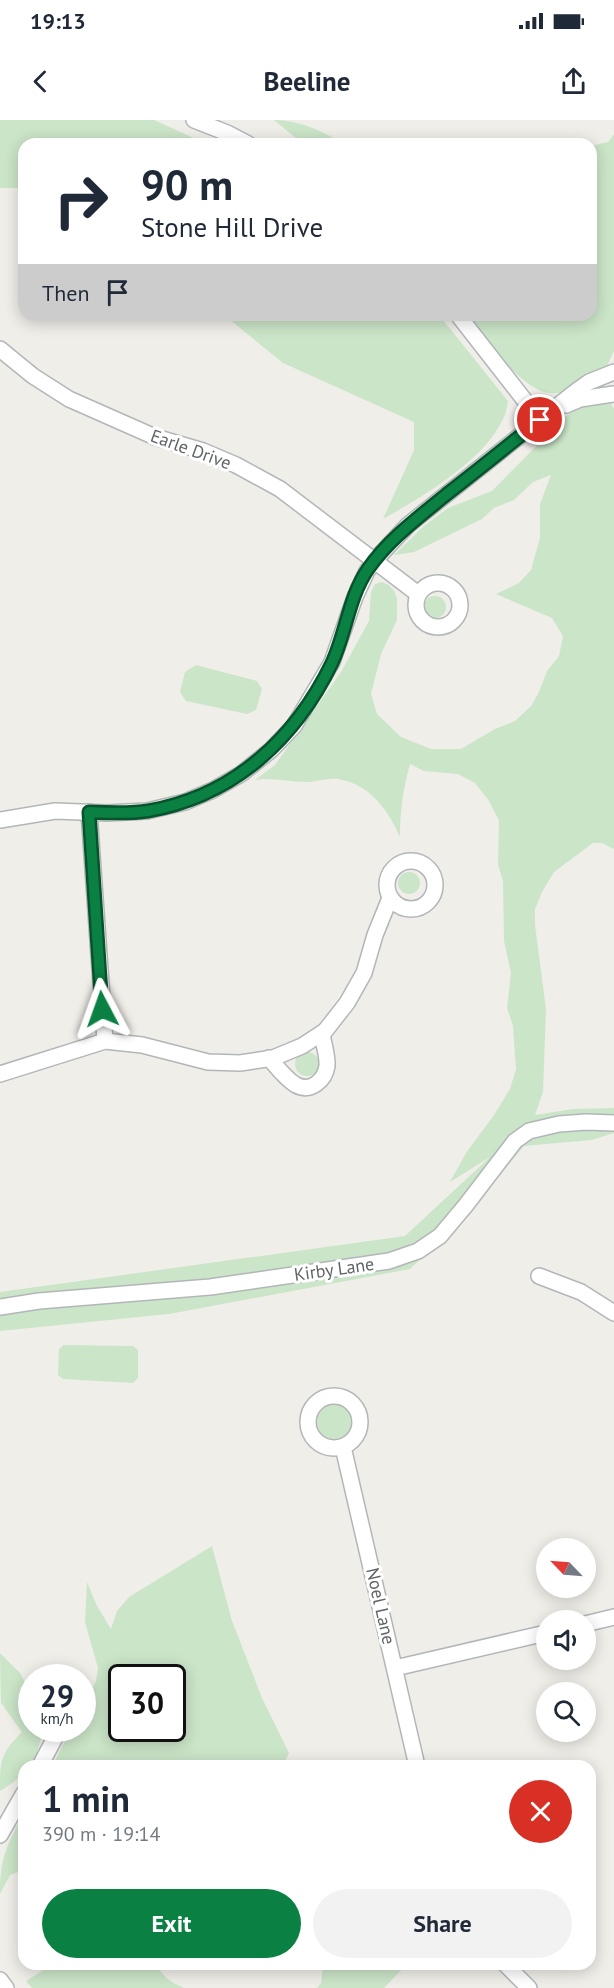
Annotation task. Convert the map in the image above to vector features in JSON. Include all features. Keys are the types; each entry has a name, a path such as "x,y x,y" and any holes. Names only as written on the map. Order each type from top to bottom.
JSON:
{"street":[{"path":"194,120 230,127 242,138"},
{"path":"463,321 540,420"},
{"name":"Earle Drive","path":"0,349 33,376 69,399 155,437 203,451 236,465 280,489 418,594"},
{"path":"0,820 54,811 147,811 185,802 241,774 271,750 294,726 332,662 366,571 408,525 589,382 614,372"},
{"path":"554,409 580,399 608,393 614,394"},
{"path":"89,812 105,1041"},
{"path":"0,1074 105,1041 142,1044 208,1062 240,1063 269,1058 302,1046 322,1033 347,1002 364,973 375,935 390,898"},
{"path":"269,1058 294,1084 303,1088 314,1086 322,1077 327,1065 322,1033"},
{"name":"Kirby Lane","path":"0,1307 39,1301 210,1287 389,1260 418,1251 440,1236 515,1141 529,1131 559,1124 614,1123"},
{"path":"539,1276 581,1292 614,1313"},
{"name":"Noel Lane","path":"343,1447 416,1760"},
{"path":"596,1621 614,1617"},
{"path":"395,1668 536,1635"},
{"path":"43,1760 53,1742"},
{"path":"0,1835 18,1804"},
{"path":"511,1970 529,1988"},
{"path":"0,1980 6,1988"}],"green space":[{"path":"0,120 154,120 194,138 18,138 18,188 0,188"},
{"path":"274,120 284,120 310,127 333,138 296,138"},
{"path":"614,134 614,351 604,380 606,394 614,409 614,849 602,843 593,843 554,872 535,909 546,1009 543,1092 535,1115 573,1109 614,1108 614,1133 592,1140 524,1146 455,1228 410,1269 169,1314 0,1331 0,1292 405,1236 490,1157 450,1182 466,1153 510,1089 516,1069 513,1026 507,1008 511,973 504,941 503,881 498,865 499,821 489,801 475,783 458,774 424,771 410,764 402,800 400,837 384,808 360,786 338,779 306,782 255,780 275,765 341,672 369,621 371,592 375,584 382,582 394,591 397,598 397,620 381,654 371,694 377,714 401,737 431,749 461,749 495,729 515,721 531,706 538,694 547,671 559,656 563,636 552,618 496,594 519,583 531,570 540,538 540,504 551,475 533,482 514,500 494,508 482,519 414,552 394,555 424,526 448,508 492,491 581,403 595,386 557,393 534,388 512,370 469,321 597,321 597,145 608,142"},
{"path":"231,321 444,321 508,401 505,415 482,449 433,489 383,519 414,450 414,422 283,363"},
{"path":"435,596 443,599 446,607 443,615 435,618 427,615 424,607 427,599"},
{"path":"196,665 257,681 262,689 256,710 247,714 186,701 180,692 185,672"},
{"path":"409,872 417,875 420,883 417,891 409,894 401,891 398,883 401,875"},
{"path":"307,1052 312,1053 318,1059 318,1069 312,1075 307,1076 302,1075 296,1069 295,1064 296,1059 302,1053"},
{"path":"64,1345 133,1346 138,1350 138,1378 133,1383 63,1379 58,1375 59,1349"},
{"path":"335,1404 347,1410 353,1422 347,1434 335,1440 323,1434 317,1422 323,1410"},
{"path":"212,1546 232,1621 262,1698 289,1753 286,1760 55,1760 64,1742 96,1742 98,1668 85,1622 87,1582 97,1606 111,1629 117,1611 129,1597"},
{"path":"0,1653 18,1671 18,1726 1,1703"},
{"path":"18,1736 18,1742 40,1742 36,1757 33,1760 18,1760 18,1779 0,1791 1,1765 9,1746"},
{"path":"18,1824 18,1872 10,1875 0,1894 1,1870"},
{"path":"43,1970 160,1970 168,1979 185,1988 32,1988 26,1981"},
{"path":"322,1970 401,1970 384,1988 317,1988 321,1983"}],"route":[{"path":"102,1009 89,812 147,811 185,802 241,774 271,750 294,726 332,662 366,571 379,555 408,525 540,420"}]}
